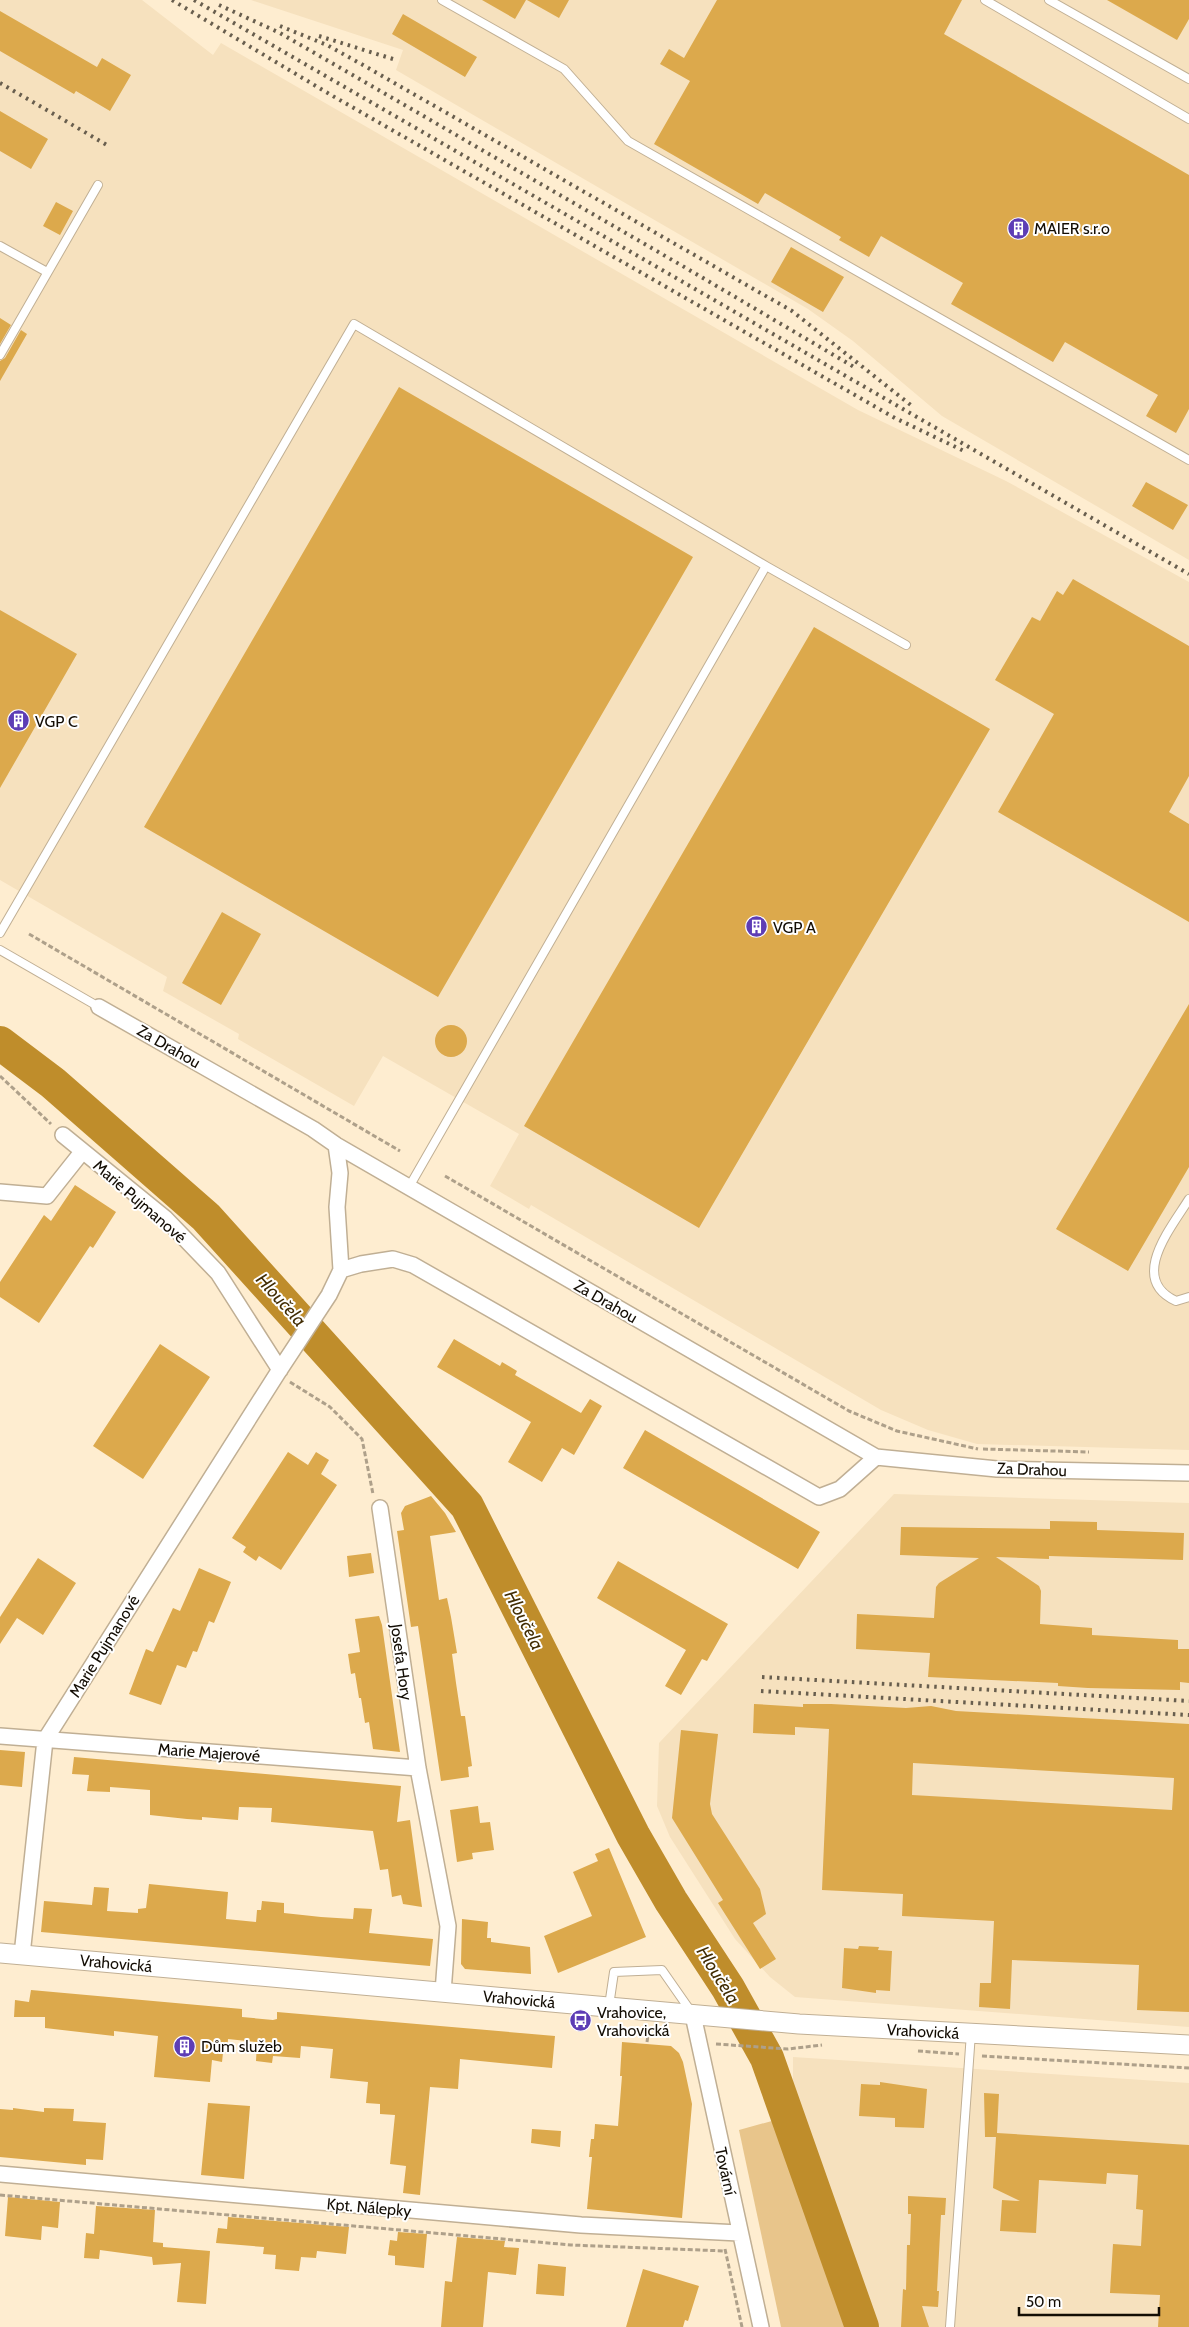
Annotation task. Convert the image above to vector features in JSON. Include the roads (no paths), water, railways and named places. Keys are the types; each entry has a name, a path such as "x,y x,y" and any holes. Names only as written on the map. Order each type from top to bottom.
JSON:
{"street":[{"name":"Za Drahou","path":"99,1007 314,1129 336,1145 876,1457 997,1469 1189,1473"},
{"name":"Marie Pujmanové","path":"62,1136 165,1218 218,1273 278,1372"},
{"path":"336,1145 340,1173 337,1207 340,1270 361,1264 393,1259 413,1265 819,1496 840,1489 876,1457"},
{"path":"0,1192 48,1196 82,1152"},
{"name":"Marie Pujmanové","path":"22,1955 45,1740 278,1372 329,1295 340,1270"},
{"name":"Josefa Hory","path":"380,1508 418,1768 448,1926 443,1992"},
{"name":"Marie Majerové","path":"0,1736 418,1768"},
{"name":"Vrahovická","path":"0,1953 609,2006 723,2018 1189,2045"},
{"name":"Tovární","path":"693,2015 761,2327"},
{"name":"Kpt. Nálepky","path":"0,2174 581,2225 739,2233"}],"lane":[{"path":"442,0 564,69 628,141 1189,460"},
{"path":"985,0 1189,119"},
{"path":"1049,0 1189,79"},
{"path":"0,355 98,185"},
{"path":"0,246 47,272"},
{"path":"0,933 354,324 766,566 906,645"},
{"path":"409,1187 766,566"},
{"name":"Za Drahou","path":"0,950 99,1007"},
{"path":"1189,1199 1155,1255 1155,1282 1163,1296 1176,1302 1189,1297"},
{"path":"609,2006 614,1972 662,1970 693,2015"},
{"path":"950,2327 971,2033"}],"waterway":[{"name":"Hloučela","path":"0,1043 53,1083 206,1217 467,1506 633,1835 671,1901 728,1988 767,2058 862,2327"}],"railway":[{"path":"172,0 331,95 895,418 964,451"},
{"path":"194,0 1189,574"},
{"path":"219,5 280,33 854,367"},
{"path":"280,26 327,45 363,65 792,311 912,406"},
{"path":"319,36 393,59"},
{"path":"0,83 107,145"},
{"path":"762,1677 1189,1701"},
{"path":"761,1691 1189,1715"}],"place":[{"name":"MAIER s.r.o","path":"1018,228"},
{"name":"VGP C","path":"19,721"},
{"name":"VGP A","path":"757,927"},
{"name":"Vrahovice, Vrahovická","path":"581,2021"},
{"name":"Dům služeb","path":"185,2046"}]}
